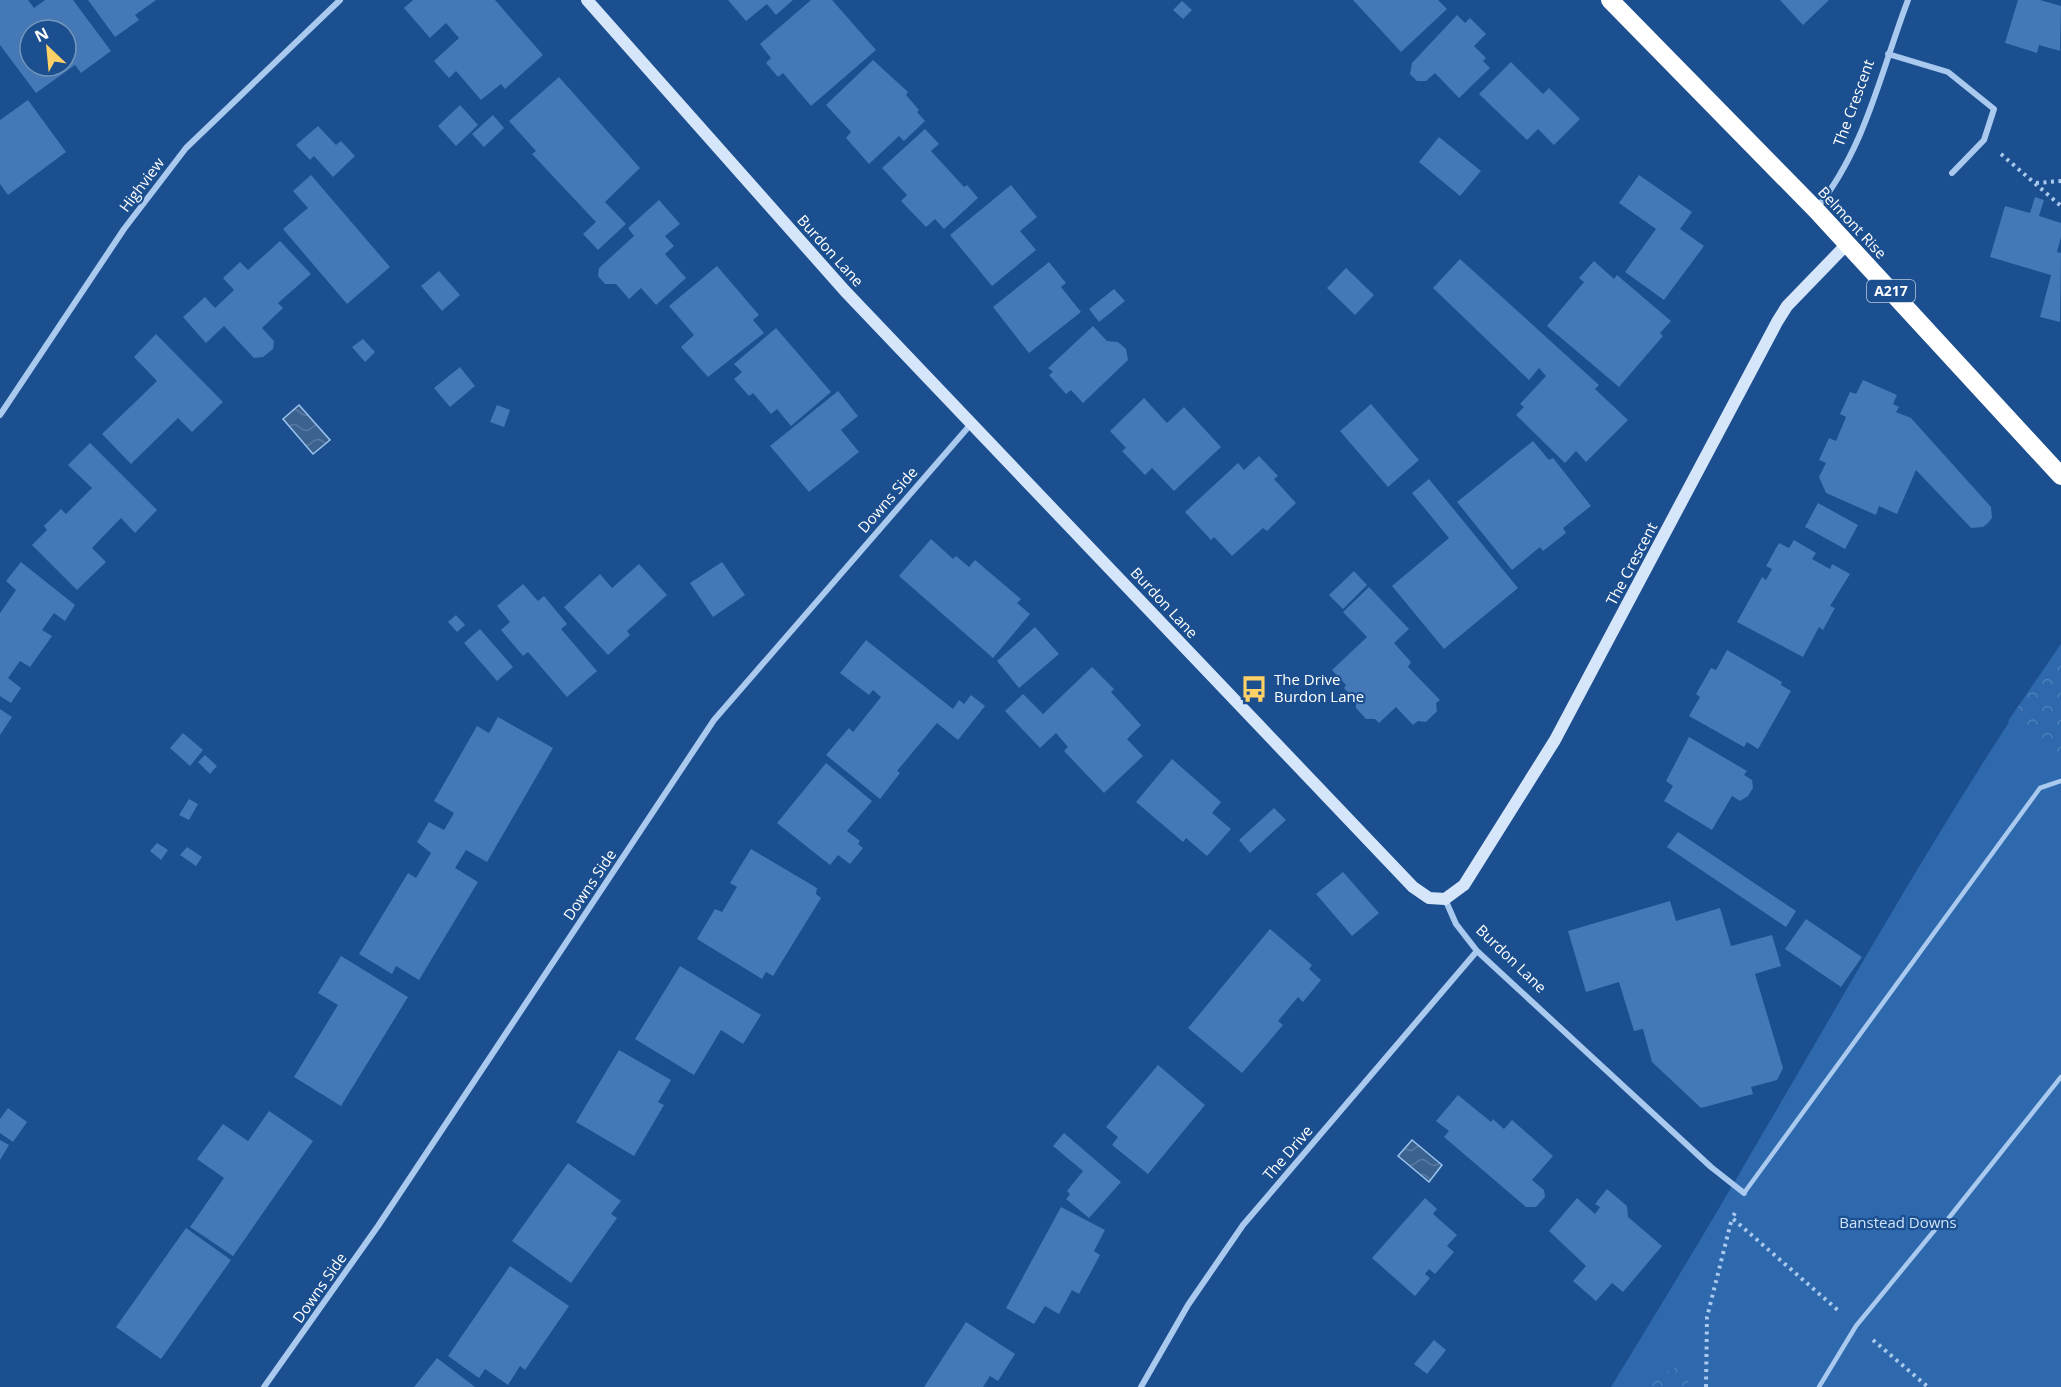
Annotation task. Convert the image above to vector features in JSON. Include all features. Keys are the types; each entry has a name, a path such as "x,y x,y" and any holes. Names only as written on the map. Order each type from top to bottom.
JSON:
{"highway":[{"name":"Belmont Rise","path":"1611,0 1816,210 2061,476"}],"street":[{"name":"Highview","path":"0,415 124,229 186,148 340,0"},
{"name":"Burdon Lane","path":"587,0 845,291 1413,886 1429,898 1445,899 1456,924 1477,951 1711,1167 1744,1193"},
{"name":"The Crescent","path":"1816,210 1835,186 1856,147 1908,0"},
{"path":"1888,54 1948,72 1994,109 1984,140 1952,173"},
{"name":"The Crescent","path":"1445,899 1455,894 1464,885 1555,740 1777,322 1787,306 1848,244"},
{"name":"Downs Side","path":"264,1387 378,1226 714,720 972,424"},
{"name":"The Drive","path":"1140,1387 1188,1305 1243,1225 1477,951"}],"lane":[{"path":"1744,1193 2040,788 2061,782"},
{"path":"1948,1219 2061,1077"},
{"path":"1819,1387 1856,1326 1938,1226"}],"path":[{"path":"1984,140 2061,206"},
{"path":"2035,184 2061,181"},
{"path":"1706,1387 1707,1317 1732,1218 1744,1193"},
{"path":"1732,1218 1928,1387"}],"green space":[{"name":"Banstead Downs","path":"2061,644 2061,1387 1611,1387 1941,831"},
{"path":"2061,644 2061,763 2008,721"},
{"path":"1683,1365 1690,1387 1628,1387"}],"water":[{"path":"299,405 330,440 313,454 283,419"},
{"path":"1412,1140 1442,1165 1429,1182 1398,1156"}],"building":[{"path":"0,0 28,0 34,8 45,0 73,0 111,51 81,73 78,69 78,18 18,18 18,69 0,45"},
{"path":"88,0 156,0 135,15 139,20 115,37"},
{"path":"413,0 495,0 543,55 505,89 501,84 481,100 456,71 449,78 434,61 459,38 446,23 430,38 404,8"},
{"path":"728,0 793,0 776,15 767,4 746,21"},
{"path":"811,0 832,0 876,50 811,106 783,73 778,77 766,63 771,58 760,44"},
{"path":"1353,0 1438,0 1447,9 1401,52"},
{"path":"1780,0 1829,0 1803,25"},
{"path":"2018,0 2040,0 2061,6 2060,51 2039,45 2037,53 2005,43"},
{"path":"1182,1 1192,10 1183,19 1173,10"},
{"path":"1457,15 1465,23 1470,18 1486,34 1474,46 1486,58 1483,61 1490,68 1459,98 1435,73 1426,81 1417,81 1410,74 1412,63"},
{"path":"873,60 908,92 906,95 925,121 904,141 899,136 869,164 846,138 851,132 826,105"},
{"path":"1511,62 1543,94 1549,88 1580,119 1554,145 1538,129 1527,140 1479,94"},
{"path":"559,77 640,168 605,202 626,224 598,250 583,234 596,222 532,154 536,151 509,121"},
{"path":"25,78 57,78 36,93"},
{"path":"28,100 66,152 8,195 0,184 0,120"},
{"path":"460,105 478,125 456,146 438,126"},
{"path":"493,115 504,128 484,147 472,134"},
{"path":"318,126 336,145 341,141 355,156 333,177 314,156 310,160 296,145"},
{"path":"925,129 939,144 931,151 964,187 967,185 978,198 944,229 935,219 926,227 901,201 907,195 882,168"},
{"path":"1439,137 1481,171 1460,196 1419,162"},
{"path":"311,175 390,267 347,304 283,229 308,208 293,191"},
{"path":"1639,175 1692,212 1680,229 1704,246 1664,300 1625,272 1656,229 1619,203"},
{"path":"1011,185 1037,217 1020,231 1036,250 992,286 950,235"},
{"path":"2035,197 2044,200 2039,216 2061,223 2061,237 2057,252 2061,253 2060,322 2040,317 2051,275 1990,257 2005,206 2030,213"},
{"path":"659,200 680,224 665,236 674,246 665,254 686,278 656,305 641,288 629,299 616,284 605,284 598,276 599,268 634,236 628,228"},
{"path":"280,241 311,274 278,303 283,308 262,328 274,341 273,349 263,357 254,358 224,326 206,343 183,317 205,297 215,308 234,290 223,278 240,262 248,270"},
{"path":"1460,259 1599,385 1595,389 1628,420 1586,462 1576,451 1565,463 1516,415 1524,407 1520,404 1546,376 1539,368 1529,380 1433,288"},
{"path":"1594,261 1614,279 1617,275 1671,321 1660,333 1663,336 1619,387 1547,326 1584,282 1579,278"},
{"path":"1049,262 1066,283 1061,287 1081,312 1029,353 993,307"},
{"path":"717,266 759,315 753,320 764,333 708,377 681,347 694,335 669,306"},
{"path":"1346,268 1374,295 1355,315 1327,288"},
{"path":"439,271 460,295 442,311 421,286"},
{"path":"1114,289 1125,301 1099,322 1089,309"},
{"path":"1093,326 1107,341 1118,342 1126,349 1128,360 1083,403 1071,390 1066,394 1049,375 1053,372 1048,368"},
{"path":"776,328 831,392 791,426 777,409 771,414 753,393 749,396 734,379 742,372 734,364"},
{"path":"156,334 223,402 192,432 178,418 131,464 102,434 157,381 134,357"},
{"path":"363,339 375,352 365,362 352,347"},
{"path":"460,367 475,386 450,407 434,388"},
{"path":"1863,380 1897,395 1893,404 1899,407 1896,412 1911,418 1991,507 1992,518 1988,523 1983,527 1971,528 1916,470 1897,514 1879,506 1876,515 1826,493 1819,477 1826,463 1819,460 1829,438 1836,441 1846,417 1840,414 1850,392 1856,394"},
{"path":"838,391 858,416 841,430 859,452 809,492 770,446"},
{"path":"1144,398 1167,423 1184,407 1221,447 1174,491 1152,468 1145,475 1122,451 1126,448 1110,431"},
{"path":"1371,404 1419,460 1388,487 1340,431"},
{"path":"497,405 510,410 504,427 490,422"},
{"path":"1533,441 1549,460 1553,458 1591,506 1563,528 1566,533 1543,551 1540,547 1512,570 1457,502"},
{"path":"90,443 157,510 135,533 121,518 92,548 106,562 77,590 32,545 47,530 44,526 61,509 66,514 92,488 68,465"},
{"path":"1259,456 1278,476 1274,479 1296,503 1267,531 1263,528 1232,556 1214,537 1211,540 1185,512 1238,463 1244,470"},
{"path":"1429,479 1518,588 1444,649 1392,586 1449,538 1412,493"},
{"path":"1818,503 1858,525 1845,549 1805,527"},
{"path":"931,539 953,559 956,556 969,567 975,560 1021,599 1017,603 1030,614 993,658 899,576"},
{"path":"1794,540 1816,553 1812,559 1830,569 1832,564 1850,574 1830,606 1835,608 1823,630 1819,627 1803,657 1737,622 1762,577 1766,580 1772,569 1766,566 1779,543 1789,548"},
{"path":"21,562 75,605 65,621 54,613 42,630 52,636 30,667 20,661 8,678 21,688 11,703 0,696 0,613 16,590 6,581"},
{"path":"722,562 745,595 713,617 690,583"},
{"path":"639,564 667,595 627,631 630,635 608,655 564,607 600,574 612,588"},
{"path":"1354,571 1367,585 1343,609 1329,595"},
{"path":"523,584 538,601 544,596 567,624 561,629 597,671 567,697 528,652 523,656 501,630 510,622 497,606"},
{"path":"1369,587 1409,629 1394,643 1411,662 1408,667 1440,700 1436,703 1437,711 1426,722 1418,721 1413,725 1396,707 1379,723 1375,719 1366,719 1344,688 1346,685 1332,670 1367,637 1343,612"},
{"path":"456,615 465,625 457,632 448,622"},
{"path":"1035,627 1059,654 1019,688 997,661"},
{"path":"480,629 513,667 497,681 464,643"},
{"path":"866,640 953,709 959,700 964,704 971,695 985,706 958,740 937,723 897,771 900,773 880,799 826,755 849,728 853,732 881,697 873,690 869,695 840,673"},
{"path":"1727,650 1782,682 1781,685 1791,691 1758,749 1747,742 1744,747 1689,716 1700,697 1696,694 1711,668 1716,670"},
{"path":"1092,667 1114,689 1111,692 1141,725 1127,739 1143,756 1104,793 1064,751 1068,747 1056,733 1040,748 1005,711 1023,694 1043,714"},
{"path":"0,709 12,717 0,735"},
{"path":"498,717 553,748 487,862 466,850 455,868 478,882 419,980 396,966 392,974 359,954 408,873 416,878 431,853 417,842 429,822 444,830 454,813 434,801 477,726 489,733"},
{"path":"183,733 203,750 190,766 170,748"},
{"path":"1689,737 1747,771 1744,775 1752,780 1753,788 1748,796 1740,801 1732,796 1712,830 1664,801 1673,786 1666,781"},
{"path":"205,755 217,766 210,774 198,762"},
{"path":"1172,759 1221,802 1212,813 1231,829 1207,856 1186,838 1183,842 1136,802"},
{"path":"826,763 872,801 847,831 860,841 858,844 863,848 850,864 838,855 830,865 777,823"},
{"path":"189,799 198,804 189,820 179,815"},
{"path":"1274,808 1286,820 1250,853 1239,840"},
{"path":"1678,832 1796,911 1786,927 1667,847"},
{"path":"157,843 168,850 161,860 150,851"},
{"path":"187,847 202,857 196,866 180,855"},
{"path":"751,849 817,888 816,894 821,898 773,976 766,972 762,979 697,939 715,909 722,912 737,887 730,883"},
{"path":"1343,872 1379,913 1352,936 1316,894"},
{"path":"1670,901 1676,921 1720,908 1731,946 1772,935 1781,966 1755,974 1783,1068 1777,1080 1751,1087 1753,1094 1701,1108 1652,1062 1643,1029 1634,1031 1619,982 1586,992 1568,931"},
{"path":"1806,919 1862,957 1841,987 1785,949"},
{"path":"1270,929 1312,965 1309,969 1321,980 1303,1002 1298,997 1278,1021 1283,1025 1242,1073 1188,1028"},
{"path":"341,956 408,997 341,1106 294,1077 338,1005 318,993"},
{"path":"680,966 761,1015 743,1044 721,1030 694,1075 635,1039"},
{"path":"619,1050 671,1080 658,1102 664,1105 634,1156 576,1122"},
{"path":"1158,1065 1205,1105 1148,1174 1112,1145 1118,1137 1106,1127"},
{"path":"1458,1095 1491,1122 1493,1119 1504,1129 1512,1120 1553,1156 1532,1180 1544,1190 1545,1197 1536,1207 1526,1207 1444,1137 1449,1131 1436,1121"},
{"path":"8,1108 27,1122 13,1142 0,1133 0,1119"},
{"path":"269,1111 313,1141 233,1256 190,1227 224,1178 197,1159 223,1124 248,1141"},
{"path":"1064,1133 1121,1182 1089,1218 1066,1199 1070,1194 1067,1191 1083,1171 1053,1146"},
{"path":"0,1140 9,1145 0,1160"},
{"path":"568,1163 621,1201 611,1214 617,1218 571,1283 512,1241"},
{"path":"1607,1189 1627,1206 1628,1217 1662,1246 1623,1292 1612,1283 1596,1301 1573,1281 1586,1266 1549,1231 1577,1198 1595,1214 1600,1207 1595,1204"},
{"path":"1425,1198 1437,1209 1433,1214 1457,1235 1447,1246 1454,1252 1435,1274 1429,1269 1425,1274 1430,1278 1415,1296 1372,1258"},
{"path":"1061,1207 1105,1230 1094,1251 1100,1255 1079,1294 1072,1290 1059,1314 1045,1306 1034,1324 1006,1308"},
{"path":"186,1228 231,1260 161,1359 116,1327"},
{"path":"510,1266 569,1306 525,1370 520,1366 508,1385 485,1369 479,1378 448,1356"},
{"path":"966,1322 1015,1354 998,1381 990,1376 983,1387 924,1387"},
{"path":"1434,1340 1446,1350 1427,1374 1414,1364"},
{"path":"437,1358 475,1387 414,1387"}],"place":[{"name":"The Drive Burdon Lane","path":"1254,689"}]}
